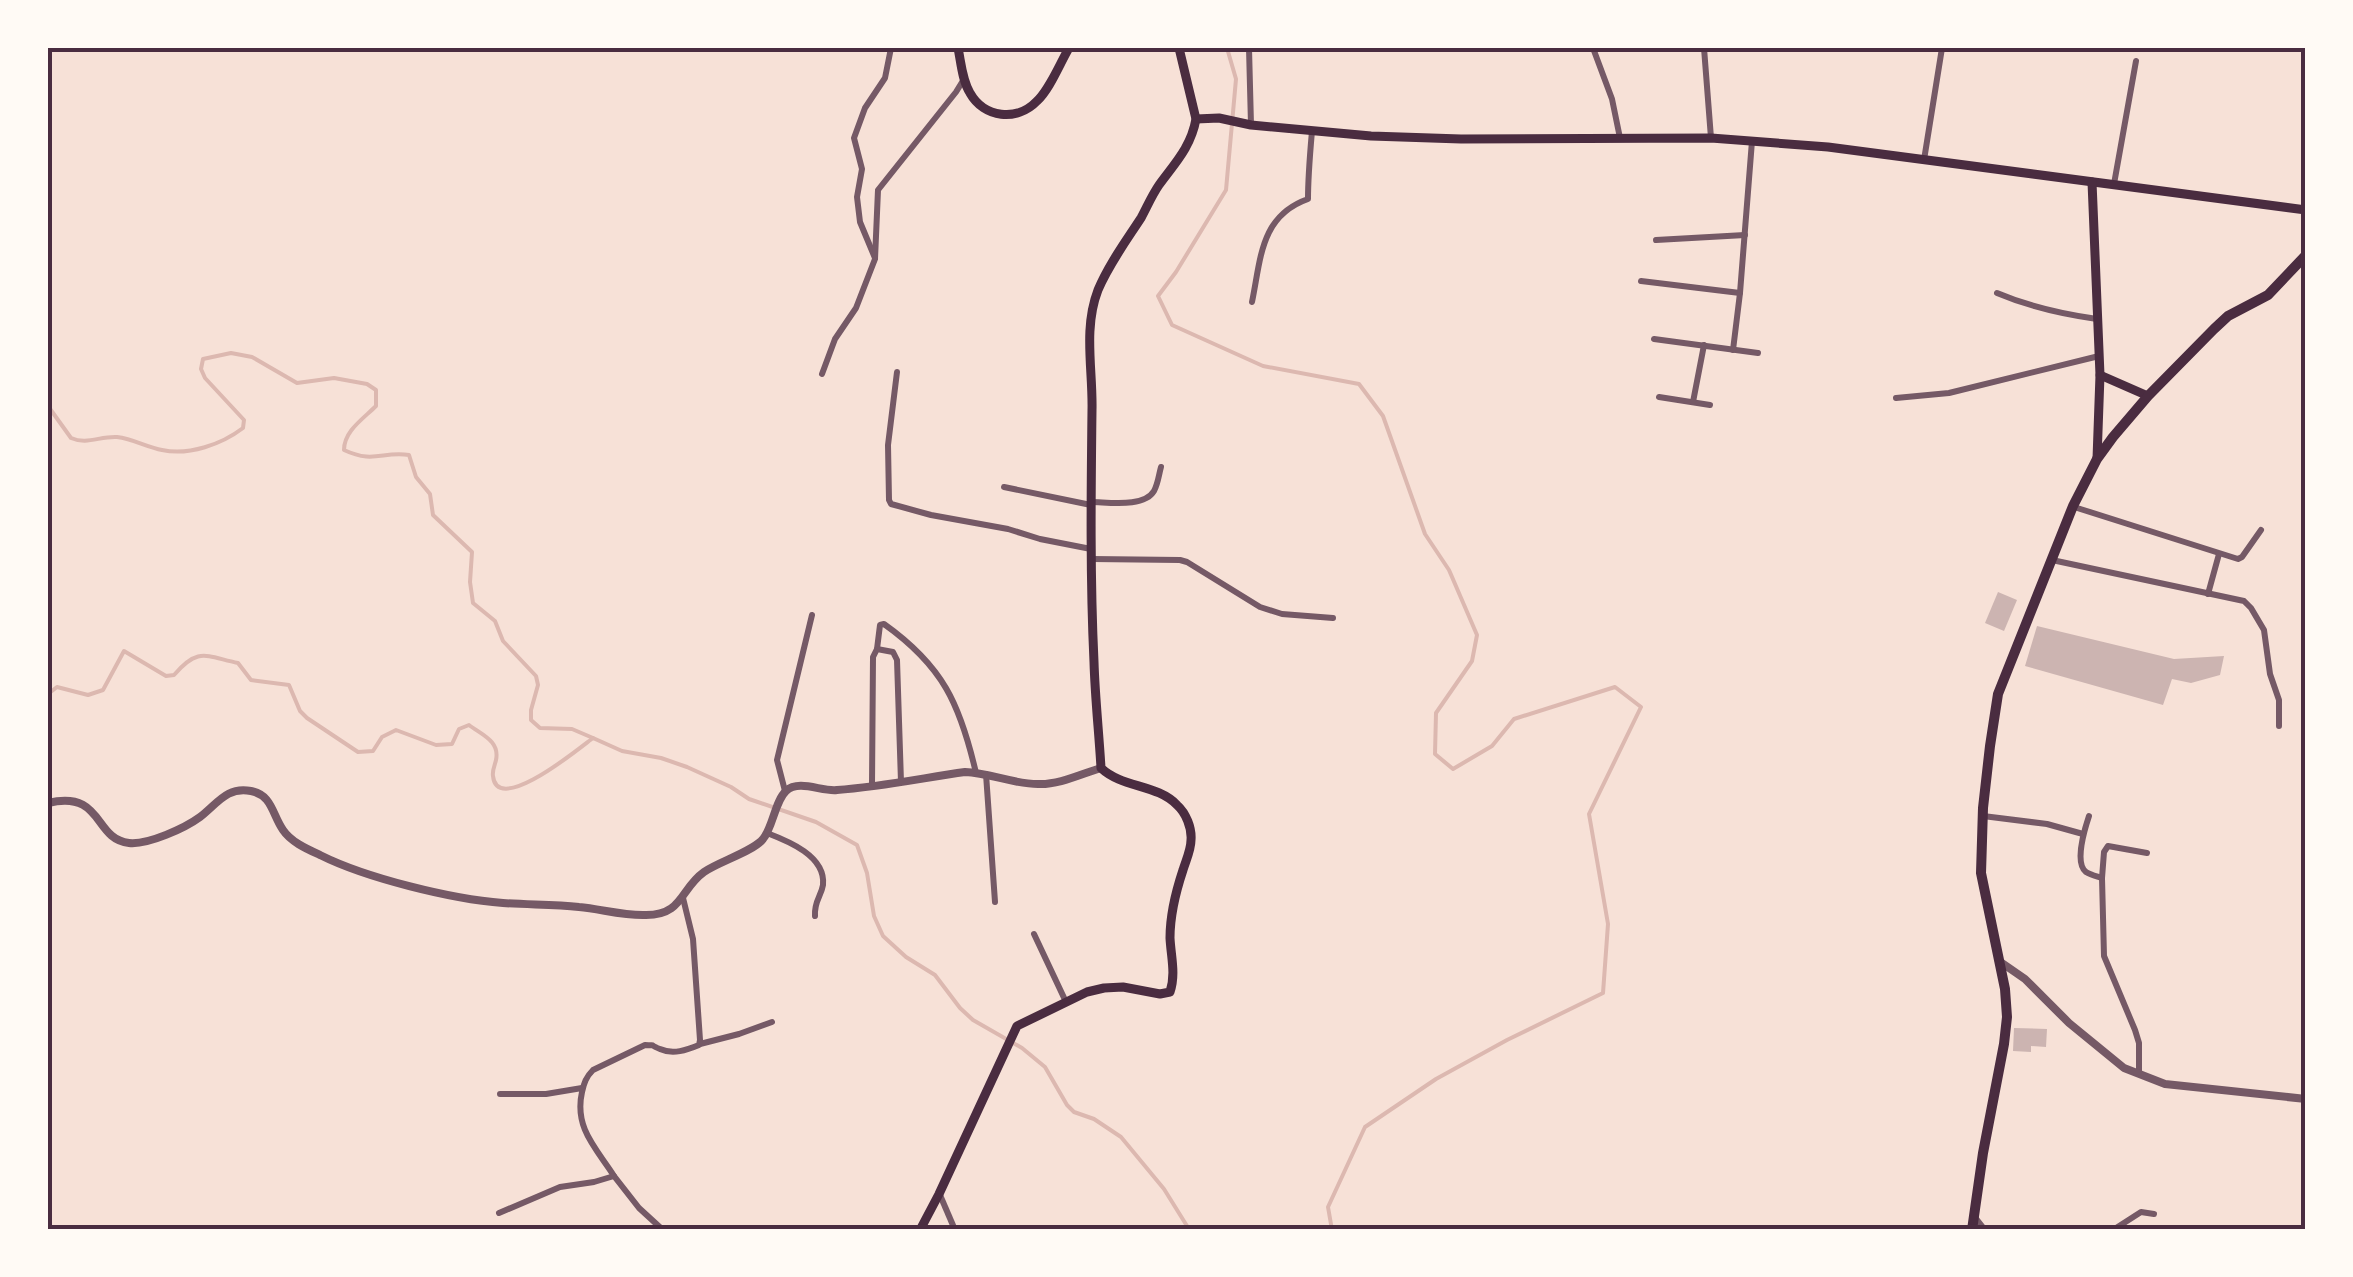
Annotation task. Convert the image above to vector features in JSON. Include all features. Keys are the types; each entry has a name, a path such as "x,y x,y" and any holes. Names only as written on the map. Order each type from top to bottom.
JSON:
{"highway":[{"path":"1972,1230 2007,1017 1982,873 1982,816 1998,694 2073,506 2112,436 2214,329 2228,316 2268,295 2306,255"}],"main road":[{"path":"958,48 971,94 994,114 1016,113 1037,101 1070,48"},
{"path":"920,1230 1021,1022 1104,988 1170,992 1174,974 1170,936 1191,839 1184,813 1161,794 1118,779 1101,768 1094,660 1089,367 1090,326 1098,290 1157,187 1184,153 1196,120 1179,48"},
{"path":"1196,120 1219,118 1312,131 1461,139 1752,140 2306,210"},
{"path":"2092,182 2100,375 2097,460"},
{"path":"2100,375 2148,396"}],"street":[{"path":"876,259 860,222 857,197 862,172 854,138 865,108 885,78 891,48"},
{"path":"1249,124 1250,48"},
{"path":"1593,48 1612,100 1620,139"},
{"path":"1704,48 1711,138"},
{"path":"1924,160 1942,48"},
{"path":"2114,186 2136,61"},
{"path":"822,374 834,339 856,308 876,259 878,190 964,78"},
{"path":"1252,302 1266,236 1286,209 1308,199 1312,131"},
{"path":"1733,350 1752,140"},
{"path":"1656,240 1744,235"},
{"path":"1641,281 1740,293"},
{"path":"1997,292 2028,306 2097,319"},
{"path":"1654,339 1758,353"},
{"path":"1693,402 1704,345"},
{"path":"1896,398 1949,393 2099,356"},
{"path":"897,372 888,445 892,504 1008,529 1091,554 1180,560 1260,607 1333,618"},
{"path":"1659,397 1710,404"},
{"path":"1004,487 1091,503 1135,501 1155,490 1161,466"},
{"path":"2073,506 2238,559 2262,530"},
{"path":"2208,594 2218,554"},
{"path":"2051,560 2244,602 2260,622 2266,639 2270,674 2277,692 2279,726"},
{"path":"48,803 80,802 113,836 134,843 188,824 230,792 242,790 266,797 283,830 300,845 345,866 397,882 500,903 648,916 675,908 697,877 758,844 769,829 783,796 777,760 812,615"},
{"path":"872,785 873,657 880,625 884,624 912,646 941,678 959,710 981,774 995,902"},
{"path":"877,649 893,652 897,660 901,782"},
{"path":"783,796 799,786 835,791 981,774 1038,784 1101,768"},
{"path":"1982,816 2048,824 2083,834"},
{"path":"2088,816 2082,868 2102,878"},
{"path":"769,829 818,865 823,884 814,905 816,916"},
{"path":"2139,1074 2135,1030 2104,956 2102,878 2108,846 2147,854"},
{"path":"682,898 695,963 698,1045"},
{"path":"1034,934 1066,1002"},
{"path":"1999,960 2109,1057 2139,1074 2166,1084 2306,1099"},
{"path":"663,1230 614,1176 580,1120 578,1110 587,1075 645,1045 676,1052 772,1022"},
{"path":"500,1094 556,1093 582,1088"},
{"path":"499,1213 560,1186 614,1176"},
{"path":"939,1194 955,1230"},
{"path":"2113,1230 2141,1212 2154,1214"},
{"path":"1973,1216 1985,1230"}],"building":[{"path":"1998,592 2017,600 2004,631 1985,623"},
{"path":"2037,626 2174,659 2224,656 2220,675 2191,683 2172,679 2163,705 2025,666"},
{"path":"2014,1028 2047,1029 2046,1047 2031,1046 2031,1052 2013,1051"}],"waterway":[{"path":"1227,48 1236,79 1226,190 1158,296 1172,325 1263,366 1359,384 1383,416 1425,534 1449,570 1477,635 1472,661 1436,713 1435,754 1453,769 1492,746 1514,719 1615,687 1641,707 1589,814 1608,924 1603,993 1436,1079 1365,1127 1328,1207 1332,1230"},
{"path":"48,406 71,438 83,441 117,437 162,450 183,451 215,444 243,428 244,420 205,378 201,369 203,359 231,353 252,357 297,383 334,378 367,384 376,390 376,406 351,431 344,450 371,457 409,455 416,477 430,494 433,515 472,552 473,603 495,621 503,641 536,676 538,685 531,720 540,728 572,729 593,738"},
{"path":"48,694 57,687 88,695 103,690 124,651 166,676 174,675 189,660 210,656 238,663 251,680 289,685 307,718 358,752 373,751 382,737 396,730 436,745 452,744 459,729 469,725 493,743 497,753 493,776 498,786 509,788 540,775 593,738 622,751 687,767 749,799 816,822 857,845 867,873 874,916 883,936 935,975 973,1020 1022,1048 1045,1067 1074,1112 1094,1119 1121,1137 1164,1189 1188,1230"}]}
